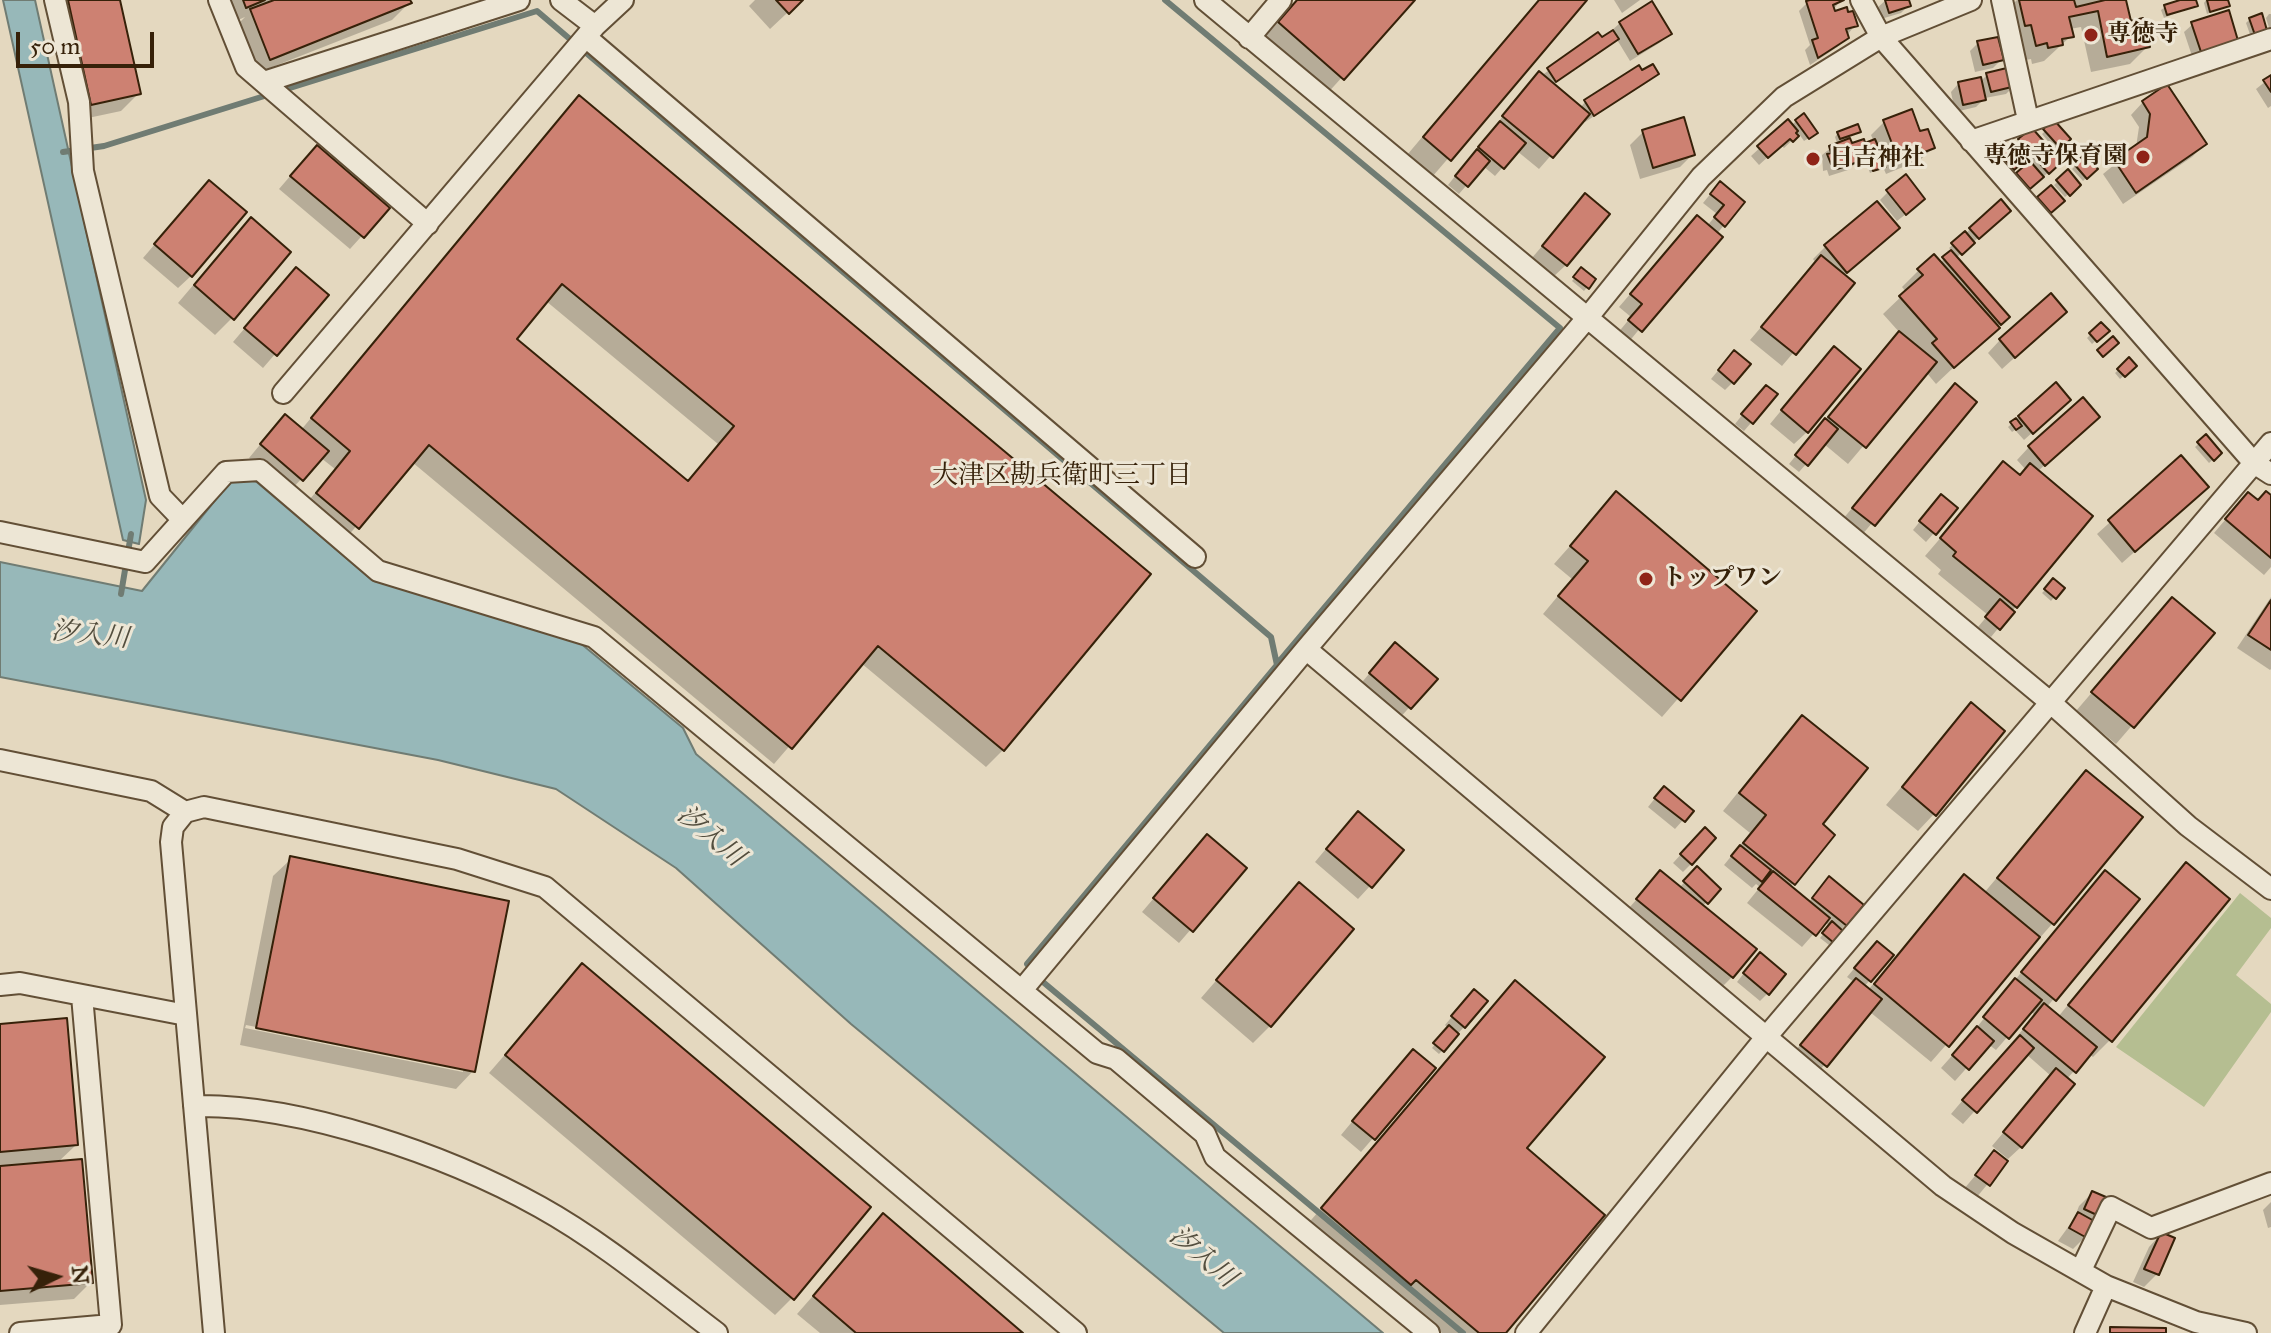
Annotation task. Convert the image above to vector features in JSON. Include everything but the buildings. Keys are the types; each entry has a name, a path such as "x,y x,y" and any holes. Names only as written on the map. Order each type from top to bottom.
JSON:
{"street":[{"path":"55,0 79,102 83,171 160,496 183,520"},
{"path":"219,0 246,67 428,224"},
{"path":"264,82 519,0"},
{"path":"561,0 591,32 1195,557"},
{"path":"283,393 591,32 623,0"},
{"path":"1205,0 2050,702 2188,826 2271,889"},
{"path":"1249,38 1281,0"},
{"path":"1861,0 1881,37 2263,468"},
{"path":"1022,990 1588,317 1701,177 1784,97 1881,37 1971,0"},
{"path":"2002,0 2028,120"},
{"path":"1971,141 2271,39"},
{"path":"1526,1333 1767,1036 2050,702 2263,468 2271,443"},
{"path":"0,532 145,562 226,472 260,470 378,571 594,637 1097,1053 1116,1059 1205,1134 1215,1157 1429,1333"},
{"path":"1306,649 1943,1186 2013,1233 2106,1286 2196,1322 2246,1333"},
{"path":"0,760 151,791 185,812"},
{"path":"214,1333 171,842 173,827 185,812 204,807 442,856 545,887 1076,1333"},
{"path":"0,985 20,983 186,1015"},
{"path":"20,1333 111,1325 82,996"},
{"path":"194,1106 227,1106 277,1113 362,1134 454,1166 539,1206 595,1241 717,1333"},
{"path":"2081,1270 2111,1207 2151,1228 2271,1183"},
{"path":"2085,1333 2106,1286"}],"green space":[{"path":"2240,893 2271,918 2271,928 2236,975 2271,1004 2271,1012 2204,1107 2116,1047"}],"water":[{"path":"3,0 35,0 146,500 139,544 123,540"},
{"name":"汐入川","path":"233,478 252,478 372,580 579,642 683,728 696,754 1383,1333 1224,1333 851,1024 676,868 556,789 438,760 0,677 0,562 142,591"}],"waterway":[{"path":"1165,0 1560,328 1277,664"},
{"path":"63,152 104,146 537,11 1271,637 1277,665 1027,964 1043,982 1463,1333"},
{"path":"121,594 131,534"}],"place":[{"name":"専徳寺","path":"2091,35"},
{"name":"専徳寺保育園","path":"2143,157"},
{"name":"日吉神社","path":"1813,159"},
{"name":"トップワン","path":"1646,579"}],"district":[{"name":"大津区勘兵衛町三丁目","path":"1062,477"}]}
